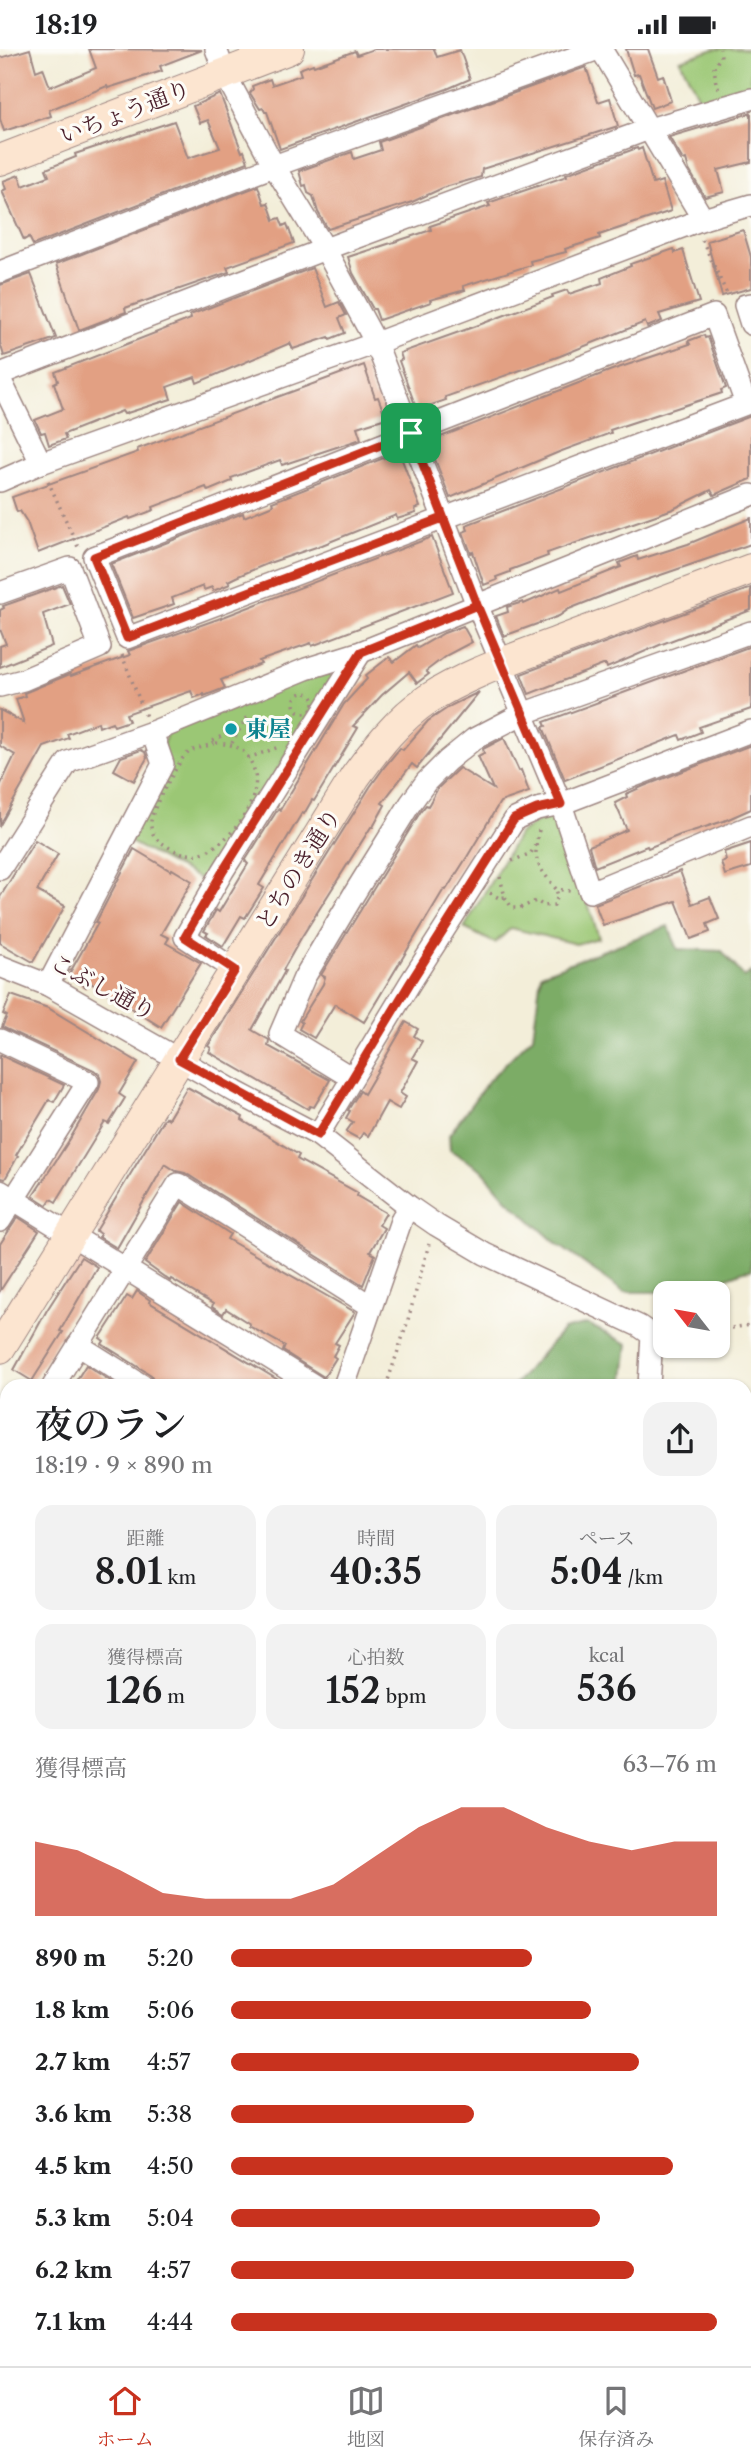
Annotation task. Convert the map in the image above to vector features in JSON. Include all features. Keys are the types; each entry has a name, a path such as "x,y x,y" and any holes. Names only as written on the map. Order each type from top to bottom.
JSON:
{"street":[{"name":"いちょう通り","path":"0,160 221,62 289,49"},
{"path":"0,272 274,166 600,49 703,219"},
{"path":"221,62 274,166 325,249 376,343 477,605 561,804 590,892 751,826"},
{"path":"0,374 325,249 649,129 751,99"},
{"path":"0,481 41,463 376,343 703,219 751,205"},
{"path":"751,304 745,305 751,324"},
{"path":"714,315 746,404 127,638 94,557 411,433 714,315"},
{"path":"0,379 41,463"},
{"path":"0,869 68,762 306,669 361,652 751,495"},
{"path":"0,593 70,568 100,647 23,680 0,686"},
{"name":"とちのき通り","path":"0,1348 355,777 383,740 408,714 454,684 501,663 751,569"},
{"path":"352,1078 280,1034 304,978 426,782 474,739 522,714 751,632"},
{"path":"235,970 185,937 223,871 361,652"},
{"path":"48,985 163,764 152,731"},
{"path":"318,1135 514,819 537,809 561,804 751,731"},
{"name":"こぶし通り","path":"0,966 48,985 318,1135 436,1226 485,1254 639,1326 652,1335 649,1379"},
{"path":"0,1041 88,1082 7,1195 0,1221"},
{"path":"57,1379 178,1184 371,1305"},
{"path":"7,1195 305,1379"},
{"path":"346,1379 402,1218 410,1207"},
{"path":"78,1345 132,1379"}],"path":[{"path":"714,66 721,57 720,49"},
{"path":"208,744 232,743 243,751 254,768 257,782 254,799 238,825 226,837 200,853 187,854 155,837 152,832 152,818 183,758 190,751 227,733"},
{"path":"507,864 531,853 535,845"},
{"path":"500,873 505,897 512,908 520,908 536,901 544,906 554,905 558,896 556,889 534,854"},
{"path":"556,889 573,891 587,883"},
{"path":"490,893 499,898 505,897"},
{"path":"388,1379 436,1226"},
{"path":"730,1328 751,1325"}],"green space":[{"path":"715,49 751,49 751,93 704,107 680,60"},
{"path":"325,670 334,680 207,883 130,842 167,732"},
{"path":"546,815 562,821 599,938 576,944 511,928 495,943 464,928 518,835"},
{"path":"668,926 678,949 722,951 744,977 751,972 751,1270 717,1281 653,1281 653,1292 624,1292 557,1244 506,1198 482,1170 450,1150 449,1135 489,1080 533,1036 541,974"},
{"path":"587,1324 628,1344 624,1379 519,1379 563,1330"}],"building":[{"path":"30,49 36,71 43,68 50,87 96,68 89,49 202,50 160,66 162,71 108,88 107,86 49,110 51,116 4,131 0,119 0,58"},
{"path":"374,49 434,49 437,57 460,50 470,79 280,149 267,112 263,108 260,109 250,93 252,86 270,79 272,85 301,75 299,69 313,64 314,66 355,51 357,55"},
{"path":"626,49 648,49 658,77 663,75 671,101 652,108 639,74 634,75"},
{"path":"586,67 598,102 610,98 618,126 482,169 481,177 445,187 412,202 328,229 313,196 308,193 306,185 303,186 299,171 352,152 354,159 381,150 379,142"},
{"path":"220,94 248,162 33,245 29,237 24,240 2,191 6,189 3,181 19,175 23,186 49,176 46,169 76,157 75,154 174,121 188,158 220,148 208,120 200,123 193,106"},
{"path":"751,113 751,162 718,170 724,192 705,197 689,170 686,159 683,160 669,137"},
{"path":"642,148 653,184 662,181 671,211 599,235 600,238 565,249 566,252 530,261 531,265 463,286 465,290 379,320 353,273 348,257 431,230 430,226 490,206 488,203"},
{"path":"258,186 264,204 268,203 274,220 280,218 283,226 287,224 294,243 227,267 229,272 125,308 126,312 79,330 56,264"},
{"path":"743,230 751,257 751,288 722,296 707,241"},
{"path":"674,249 675,253 683,250 699,302 659,314 662,321 647,327 645,322 417,410 399,361 402,359 400,353 553,297 552,295 567,290 569,294 602,283 601,278 631,266 630,264"},
{"path":"312,268 327,307 339,302 346,315 339,318 345,333 293,349 290,343 197,383 195,377 167,387 171,399 124,414 122,411 64,434 66,439 49,445 45,432 41,433 35,420 63,409 54,383 58,381 55,372 191,319 190,315"},
{"path":"31,274 56,338 4,356 0,343 0,285"},
{"path":"704,335 705,338 708,337 726,388 721,390 722,393 610,430 611,433 450,498 430,446 434,445 433,440 612,370 690,344 688,341"},
{"path":"364,365 375,398 378,397 386,418 357,427 361,439 282,465 280,460 231,478 232,481 208,491 206,487 153,507 154,510 130,519 129,517 38,553 27,522 20,511 17,512 12,497 138,452 137,449"},
{"path":"751,416 751,479 714,495 711,490 673,509 547,553 548,556 510,570 496,577 497,580 484,585 463,532 468,530 466,525"},
{"path":"399,452 420,507 415,509 416,513 397,519 396,515 269,563 228,581 230,584 213,591 212,587 204,590 203,586 172,598 174,604 133,618 111,564 243,513 244,517 273,505 272,502"},
{"path":"751,518 751,544 617,590 569,609 559,616 504,636 496,616 508,612 507,607 523,602 524,604 560,588 561,591 621,567 619,563 637,556 638,560 688,544"},
{"path":"432,537 453,592 312,646 311,643 259,661 261,664 221,680 225,688 204,696 194,698 191,691 126,714 129,721 114,726 112,722 99,727 98,722 67,734 69,738 44,747 0,825 0,786 15,755 0,746 0,710 24,723 16,699 25,696 24,693 70,674 71,676 130,655 128,651"},
{"path":"62,585 70,604 43,614 52,646 0,667 0,646 6,644 0,629 0,610 3,606"},
{"path":"751,588 751,610 607,668 603,665 529,694 521,674"},
{"path":"463,626 472,642 447,655 426,671 429,674 417,683 409,672 382,695 353,726 358,728 259,885 264,888 245,918 241,916 223,946 206,935 208,933 204,931 216,910 219,912 248,864 245,861 278,809 280,810 344,704 367,679 365,676 389,657 394,662 416,645 418,648"},
{"path":"751,646 751,709 699,727 701,732 681,740 679,735 565,780 543,727 546,726 544,722"},
{"path":"479,692 417,768 412,764 382,803 385,805 373,827 301,938 252,1030 269,1040 268,1046 330,1080 314,1107 310,1106 308,1109 209,1052 211,1048 208,1046 385,766 428,721"},
{"path":"504,738 529,792 500,802 364,1022 335,1004 314,1038 299,1029 302,1023 300,1021 323,984 325,977 321,975 421,811 428,806 438,788 459,768 493,789 478,756 484,753 483,749"},
{"path":"751,745 751,809 595,867 589,846 627,830 615,803 627,797 626,794"},
{"path":"141,750 147,758 134,781 114,770 121,757"},
{"path":"35,840 58,854 37,891 65,906 33,962 0,943 0,897"},
{"path":"751,843 751,867 725,875 721,862 726,860 724,852"},
{"path":"134,849 192,881 161,934 169,938 166,943 201,963 161,1027 89,982 86,987 68,976 98,923 96,922"},
{"path":"680,871 692,904 710,897 719,919 707,924 710,932 691,939 676,901 603,925 595,904"},
{"path":"11,995 48,1008 138,1062 119,1094 125,1098 109,1124 105,1122 56,1202 51,1199 47,1205 33,1196 70,1139 101,1081 94,1070 2,1027 7,1016 3,1014"},
{"path":"406,1022 418,1029 414,1036 422,1041 412,1058 418,1061 400,1093 406,1097 399,1109 387,1102 368,1136 363,1133 359,1139 346,1132 353,1122 346,1118 350,1111 348,1110 360,1091 364,1094"},
{"path":"0,1055 64,1085 54,1102 49,1100 5,1179 0,1178"},
{"path":"187,1087 243,1117 242,1120 299,1155 297,1159 358,1193 357,1196 386,1213 379,1225 384,1228 370,1252 375,1255 363,1285 185,1173 165,1164 117,1248 99,1237 100,1234 96,1231 165,1117 168,1119"},
{"path":"182,1202 230,1234 227,1239 355,1312 335,1343 339,1345 333,1356 336,1358 324,1377 283,1351 285,1346 249,1326 250,1324 226,1309 223,1314 212,1307 213,1304 171,1279 170,1281 145,1263"},
{"path":"18,1217 39,1231 0,1291 0,1244"},
{"path":"81,1257 97,1267 60,1331 63,1332 33,1379 29,1379 14,1370 47,1310"},
{"path":"137,1291 150,1300 149,1302 276,1379 153,1379 151,1375 102,1344 104,1341 100,1338 127,1296 132,1299"},
{"path":"86,1365 107,1379 77,1379"}],"place":[{"name":"東屋","path":"231,729"}],"route":[{"path":"411,433 94,557 127,638 443,518 477,605 561,804 537,809 514,819 318,1135 179,1059 235,970 185,937 223,871 361,652 477,605 411,433"}]}
